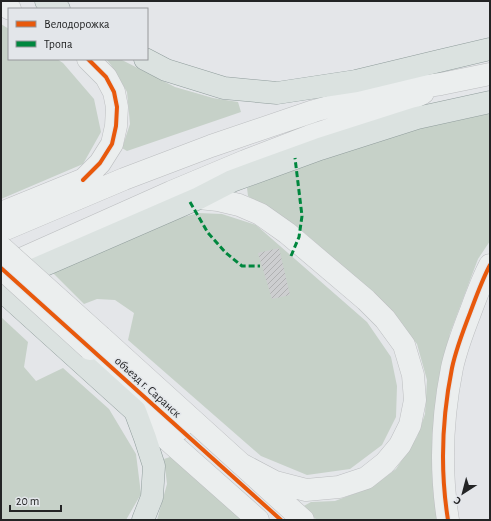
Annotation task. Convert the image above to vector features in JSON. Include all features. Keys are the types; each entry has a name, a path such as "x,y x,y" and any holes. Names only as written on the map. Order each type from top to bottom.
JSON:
{"main road":[{"path":"46,1 57,8"},
{"path":"148,60 166,70 224,88 277,93 356,81 490,50"},
{"path":"83,180 100,163 112,144 116,126 117,107 114,92 106,77 89,60"},
{"path":"1,231 124,179 211,146 306,114 378,93 441,84 490,74"},
{"path":"1,214 144,156 356,81"},
{"path":"1,268 245,161 310,136 383,112 441,84"},
{"path":"1,284 199,198 232,181 320,149 417,118 490,102"},
{"path":"199,198 218,200 239,205 260,214 287,233 366,300 385,319 404,344 413,375 415,400 410,425 400,445 385,463 366,478 339,488 306,490 275,482 241,464"},
{"path":"1,247 90,349 135,411 258,520"},
{"path":"448,520 443,474 443,436 446,402 452,367 459,343 490,265"},
{"name":"объезд г. Саранск","path":"1,268 281,520"},
{"path":"1,290 90,349 241,464 303,520"},
{"path":"135,411 146,438 154,466 152,497 143,520"}],"shaded area":[{"path":"1,24 8,28 8,60 58,60 63,63 94,99 101,132 83,164 1,199"},
{"path":"107,60 122,60 175,87 213,98 238,102 241,112 127,151 122,148 130,124 127,92"},
{"path":"490,111 490,241 478,259 450,333 436,399 440,520 317,520 302,507 311,502 335,501 372,487 396,469 417,437 425,414 427,380 417,344 375,294 300,229 248,196 247,188 367,144 428,126"},
{"path":"198,213 222,214 256,225 367,322 391,357 397,386 396,417 382,445 350,469 307,475 261,456 128,340 134,313 115,300 97,299 84,304 52,272 165,222"},
{"path":"1,317 28,342 24,367 36,381 63,368 109,409 136,454 141,494 126,520 1,520"},
{"path":"173,456 244,520 157,520 167,484 164,459"}],"building":[{"path":"279,248 290,295 272,299 258,253"}],"marked path":[{"path":"291,256 299,237 302,216 295,158"},
{"path":"190,202 208,233 226,253 242,266 260,266"}],"cycle path":[{"path":"83,180 100,163 112,144 116,126 117,107 114,92 106,77 89,60"},
{"path":"448,520 445,501 443,444 449,387 460,340 479,289 490,265"},
{"path":"1,268 281,520"}]}
